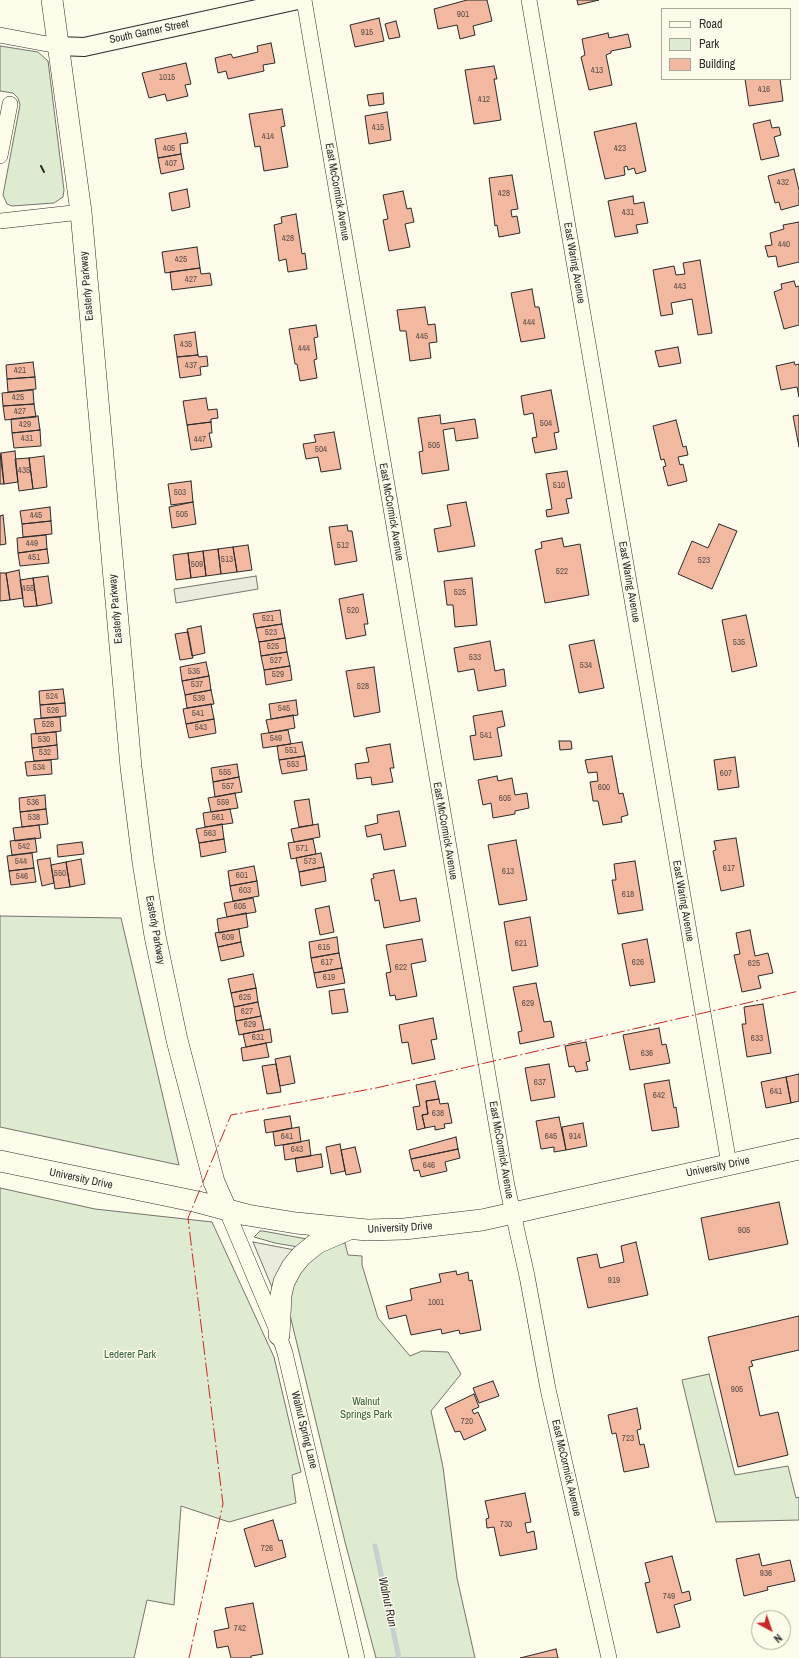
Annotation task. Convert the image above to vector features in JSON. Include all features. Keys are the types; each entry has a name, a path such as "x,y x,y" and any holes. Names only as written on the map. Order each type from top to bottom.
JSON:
{"main road":[{"name":"Easterly Parkway","path":"52,0 80,212 130,767 143,862 157,944 177,1040 214,1182 226,1209"},
{"name":"University Drive","path":"0,1161 296,1223 350,1229 404,1229 444,1226 512,1214 799,1149"},
{"path":"279,1335 281,1295 284,1282 292,1267 301,1256 317,1243 350,1229"}],"street":[{"name":"South Garner Street","path":"0,35 58,46 84,47 298,0"},
{"name":"East McCormick Avenue","path":"304,0 512,1214 527,1276 548,1389 609,1658"},
{"name":"East Waring Avenue","path":"529,0 729,1164"},
{"path":"0,156 10,104"},
{"path":"0,221 80,212"},
{"name":"Walnut Spring Lane","path":"226,1209 279,1335 309,1447 357,1658"}],"green space":[{"path":"0,46 38,52 48,61 64,190 63,197 54,203 12,206 7,204 3,195 20,105 18,98 13,93 0,91"},
{"path":"0,916 121,918 179,1165 0,1127"},
{"name":"Lederer Park","path":"0,1188 95,1209 212,1222 274,1357 301,1472 292,1475 296,1503 229,1522 181,1506 174,1605 147,1600 134,1658 0,1658"},
{"path":"260,1231 307,1239 304,1248 275,1243 254,1237"},
{"name":"Walnut Springs Park","path":"345,1243 348,1255 362,1256 362,1265 378,1318 410,1356 422,1351 448,1352 461,1374 431,1411 443,1467 457,1578 475,1658 376,1658 345,1542 290,1315 290,1288 294,1277 326,1246"},
{"path":"709,1374 735,1475 788,1466 796,1498 799,1497 799,1520 716,1522 682,1380"}],"shaded area":[{"path":"256,576 258,589 176,603 174,589"},
{"path":"253,1242 300,1251 272,1287 271,1285"}],"building":[{"path":"467,0 487,0 492,21 473,26 475,35 460,39 457,25 438,29 434,9"},
{"path":"577,0 599,0 578,5"},
{"path":"379,18 384,41 355,47 350,25"},
{"path":"396,21 400,37 389,39 385,24"},
{"path":"608,33 609,38 628,34 631,47 611,51 611,53 606,55 612,85 589,90 581,57 585,55 582,39"},
{"path":"271,43 275,63 263,65 264,71 228,79 226,71 218,73 215,58 231,54 233,58 258,52 257,46"},
{"path":"186,63 191,84 185,85 188,96 167,101 165,94 149,98 142,73"},
{"path":"494,66 497,79 494,79 501,120 474,124 465,70"},
{"path":"745,80 780,80 783,101 749,106"},
{"path":"383,93 384,104 369,106 367,95"},
{"path":"282,109 285,126 281,127 288,167 264,171 260,146 255,147 249,114"},
{"path":"387,112 391,140 369,144 365,116"},
{"path":"770,120 772,128 779,127 781,135 774,137 779,156 761,160 753,124"},
{"path":"636,123 646,171 636,174 634,168 628,170 627,166 624,167 625,175 605,179 594,132"},
{"path":"186,133 188,143 180,144 181,154 158,158 155,139"},
{"path":"181,154 184,169 161,174 158,158"},
{"path":"794,169 799,190 799,205 781,210 779,202 775,203 768,176"},
{"path":"512,175 518,209 511,210 512,217 517,216 520,233 499,237 497,225 495,226 489,178"},
{"path":"187,189 190,207 172,211 169,193"},
{"path":"403,191 407,209 411,208 414,222 405,224 410,247 389,251 383,220 388,219 383,195"},
{"path":"633,196 634,204 644,202 648,223 636,225 638,233 615,237 608,201"},
{"path":"296,214 302,254 305,253 307,269 288,272 286,259 279,261 274,225 282,223 281,217"},
{"path":"799,222 799,262 778,267 776,256 768,257 765,246 772,245 770,233 784,229 783,225"},
{"path":"197,247 200,268 165,273 162,252"},
{"path":"700,260 712,333 698,335 692,299 671,303 673,314 661,316 653,270 674,266 676,275 685,274 683,263"},
{"path":"200,268 201,274 210,273 212,285 172,290 170,272"},
{"path":"794,281 796,287 799,286 799,325 784,329 774,292 782,289 781,284"},
{"path":"532,289 535,307 539,307 545,338 521,342 511,293"},
{"path":"425,307 428,325 435,324 437,342 429,343 431,358 410,361 406,331 400,331 397,310"},
{"path":"316,325 318,337 314,338 317,359 314,360 317,378 300,381 297,364 295,364 289,329"},
{"path":"195,332 198,355 177,357 174,335"},
{"path":"678,347 681,363 659,367 655,351"},
{"path":"198,355 199,357 207,356 208,366 200,367 201,375 180,378 177,357"},
{"path":"33,362 35,377 7,379 6,365"},
{"path":"794,362 795,365 799,364 799,397 797,387 781,390 776,366"},
{"path":"35,377 36,389 8,392 7,379"},
{"path":"33,390 34,404 3,406 2,393"},
{"path":"551,390 559,432 554,433 557,449 535,453 532,438 537,437 533,413 524,415 521,396"},
{"path":"206,398 208,410 217,409 218,418 211,419 211,422 187,425 183,401"},
{"path":"34,404 36,417 5,420 3,406"},
{"path":"440,415 441,424 475,419 478,438 456,441 454,428 443,430 449,470 422,474 419,452 423,451 418,418"},
{"path":"799,415 799,447 793,416"},
{"path":"38,416 40,430 12,433 11,419"},
{"path":"676,420 683,447 686,446 688,455 678,457 680,465 683,464 687,481 668,486 663,467 666,466 664,459 661,460 653,426"},
{"path":"211,422 212,433 209,433 212,447 191,450 187,425"},
{"path":"40,430 41,446 14,448 12,433"},
{"path":"334,432 341,469 321,472 318,457 306,459 303,444 316,442 314,435"},
{"path":"15,451 18,482 4,484 1,453"},
{"path":"0,453 4,484 0,484"},
{"path":"44,456 47,487 33,489 29,458"},
{"path":"29,458 33,489 19,491 15,459"},
{"path":"567,471 572,498 566,499 569,513 547,517 546,510 552,509 546,474"},
{"path":"191,481 193,502 171,505 168,484"},
{"path":"193,502 196,524 172,528 169,507"},
{"path":"466,502 475,546 438,552 434,529 451,526 447,505"},
{"path":"50,507 51,521 22,524 20,511"},
{"path":"3,515 6,544 0,545 0,516"},
{"path":"51,521 52,534 23,537 22,524"},
{"path":"719,524 737,531 712,589 678,574 692,541 708,548"},
{"path":"347,525 348,531 352,531 357,561 335,565 329,527"},
{"path":"46,535 47,549 18,553 17,538"},
{"path":"562,538 564,547 580,544 589,595 545,603 535,550 542,548 541,542"},
{"path":"248,545 252,570 237,572 233,547"},
{"path":"233,547 237,572 221,574 218,549"},
{"path":"47,549 49,563 20,566 18,553"},
{"path":"218,549 221,574 206,576 203,551"},
{"path":"203,551 206,576 191,578 188,553"},
{"path":"188,553 191,578 176,580 173,555"},
{"path":"19,570 23,598 10,600 6,573"},
{"path":"0,573 6,573 10,600 0,601"},
{"path":"48,576 52,603 37,606 33,578"},
{"path":"33,578 37,606 24,607 20,580"},
{"path":"472,578 477,625 455,627 453,605 447,605 444,581"},
{"path":"363,594 368,624 364,624 366,635 346,639 339,599"},
{"path":"280,610 282,624 256,628 253,614"},
{"path":"746,615 757,666 732,672 722,620"},
{"path":"282,624 285,638 259,642 256,628"},
{"path":"201,626 205,653 192,656 187,629"},
{"path":"188,632 193,658 180,660 175,634"},
{"path":"285,638 287,652 261,656 259,642"},
{"path":"594,640 604,688 579,693 569,645"},
{"path":"490,641 495,671 504,669 506,686 478,691 474,669 458,672 454,648"},
{"path":"287,652 290,666 264,670 261,656"},
{"path":"206,662 209,676 182,681 180,667"},
{"path":"290,666 292,680 266,685 264,670"},
{"path":"374,667 380,712 354,717 346,671"},
{"path":"209,676 211,690 185,695 182,681"},
{"path":"63,689 65,703 40,705 39,691"},
{"path":"211,690 214,704 187,708 185,695"},
{"path":"296,700 298,715 271,719 269,704"},
{"path":"65,703 66,716 41,718 40,705"},
{"path":"211,704 214,719 186,724 183,709"},
{"path":"502,711 505,726 497,728 502,756 474,760 470,736 476,735 473,716"},
{"path":"293,715 295,728 269,733 266,720"},
{"path":"60,717 61,731 36,734 34,719"},
{"path":"214,719 216,733 189,738 186,724"},
{"path":"288,730 291,744 263,748 261,734"},
{"path":"56,732 57,745 32,748 31,734"},
{"path":"559,741 571,741 572,749 560,750"},
{"path":"302,742 305,756 279,760 277,746"},
{"path":"390,744 394,768 390,768 393,782 372,785 371,777 357,779 355,764 369,762 366,748"},
{"path":"57,745 58,759 34,761 32,748"},
{"path":"305,756 307,770 282,774 279,760"},
{"path":"612,756 619,794 623,793 628,815 621,817 622,822 603,825 598,801 593,801 590,782 598,781 597,772 588,773 585,760"},
{"path":"735,757 739,787 718,790 714,760"},
{"path":"51,760 52,774 27,776 25,762"},
{"path":"237,764 239,777 213,782 211,768"},
{"path":"497,776 498,781 512,778 515,795 527,793 529,808 515,811 515,814 493,818 491,803 483,805 478,780"},
{"path":"239,777 242,792 215,797 213,782"},
{"path":"235,793 238,808 211,812 208,798"},
{"path":"45,795 46,809 20,812 19,798"},
{"path":"309,799 313,825 299,827 294,801"},
{"path":"46,809 48,824 22,827 20,812"},
{"path":"230,809 233,823 205,827 203,813"},
{"path":"399,811 406,846 384,850 381,834 367,837 365,826 378,823 377,815"},
{"path":"222,824 224,839 199,843 196,829"},
{"path":"318,824 320,837 294,842 291,829"},
{"path":"39,825 41,838 15,841 13,828"},
{"path":"35,838 37,852 12,855 10,841"},
{"path":"736,838 744,886 721,891 713,851 716,850 714,841"},
{"path":"224,839 226,852 201,857 199,843"},
{"path":"313,839 316,854 291,859 288,843"},
{"path":"516,840 527,900 499,905 488,845"},
{"path":"82,842 84,854 58,857 57,845"},
{"path":"32,853 34,868 9,871 7,856"},
{"path":"321,853 324,867 299,872 296,858"},
{"path":"50,858 54,883 42,886 37,860"},
{"path":"81,859 85,884 70,887 66,862"},
{"path":"635,861 643,910 618,914 612,880 616,880 614,864"},
{"path":"66,862 70,887 55,889 51,865"},
{"path":"254,866 257,881 230,886 228,871"},
{"path":"324,867 326,881 301,886 299,872"},
{"path":"34,868 36,882 11,885 9,871"},
{"path":"394,870 400,901 416,898 420,921 384,928 379,900 375,901 371,879 374,878 373,874"},
{"path":"257,881 259,896 233,901 230,886"},
{"path":"253,898 256,912 227,917 224,903"},
{"path":"329,906 334,932 320,935 315,909"},
{"path":"246,913 248,927 219,933 217,919"},
{"path":"530,917 538,966 512,971 504,922"},
{"path":"239,929 241,942 218,947 215,933"},
{"path":"750,930 755,956 768,953 773,973 758,976 761,988 742,992 734,955 740,954 736,933"},
{"path":"337,937 339,953 311,958 309,942"},
{"path":"422,939 426,961 411,964 417,996 396,1000 395,995 390,996 386,973 391,972 386,945"},
{"path":"647,939 655,982 630,986 622,944"},
{"path":"241,942 244,956 221,961 218,947"},
{"path":"339,953 342,968 314,973 311,958"},
{"path":"342,968 345,983 317,988 314,973"},
{"path":"253,974 256,988 231,993 228,979"},
{"path":"536,983 544,1022 551,1021 554,1037 520,1044 518,1032 522,1031 513,987"},
{"path":"256,988 258,1002 234,1007 231,993"},
{"path":"344,989 348,1012 332,1014 329,991"},
{"path":"258,1002 261,1016 236,1021 234,1007"},
{"path":"763,1004 771,1053 747,1057 742,1024 746,1024 744,1007"},
{"path":"261,1016 264,1030 239,1035 236,1021"},
{"path":"433,1018 437,1039 431,1040 435,1059 412,1064 408,1042 402,1043 399,1025"},
{"path":"659,1028 662,1045 666,1044 670,1063 630,1070 623,1035"},
{"path":"270,1029 272,1042 246,1047 243,1034"},
{"path":"586,1042 590,1061 586,1062 588,1070 576,1072 574,1066 569,1067 565,1046"},
{"path":"266,1043 269,1057 243,1061 241,1048"},
{"path":"290,1056 295,1083 280,1086 275,1059"},
{"path":"276,1064 281,1092 267,1094 262,1066"},
{"path":"549,1064 555,1097 531,1101 525,1068"},
{"path":"799,1074 799,1101 791,1103 786,1077"},
{"path":"786,1077 791,1103 766,1108 761,1082"},
{"path":"669,1080 674,1108 676,1107 679,1127 652,1131 644,1084"},
{"path":"435,1081 439,1099 426,1101 428,1114 422,1115 425,1128 417,1130 413,1107 420,1106 416,1085"},
{"path":"439,1099 440,1104 448,1103 452,1123 444,1124 445,1128 435,1130 435,1126 425,1128 422,1115 428,1114 426,1101"},
{"path":"290,1116 292,1128 266,1133 264,1120"},
{"path":"559,1117 566,1150 554,1152 554,1147 541,1149 536,1121"},
{"path":"583,1123 587,1146 566,1150 562,1127"},
{"path":"299,1127 301,1142 275,1146 273,1132"},
{"path":"456,1137 458,1149 411,1159 409,1150"},
{"path":"309,1140 311,1156 285,1160 283,1145"},
{"path":"340,1144 345,1171 331,1174 326,1147"},
{"path":"355,1147 361,1172 346,1175 341,1150"},
{"path":"458,1149 460,1158 445,1162 447,1171 421,1177 419,1170 414,1171 411,1159"},
{"path":"321,1154 323,1167 297,1172 295,1158"},
{"path":"779,1202 788,1244 709,1260 701,1218"},
{"path":"636,1242 648,1295 588,1308 577,1258 597,1254 600,1268 624,1262 621,1246"},
{"path":"456,1271 457,1275 468,1272 469,1281 472,1280 481,1330 460,1334 459,1330 442,1334 441,1329 411,1335 406,1315 389,1319 386,1306 412,1300 410,1289 441,1282 439,1274"},
{"path":"799,1316 799,1350 751,1361 753,1366 749,1367 760,1416 778,1412 788,1455 738,1467 708,1337"},
{"path":"493,1381 499,1396 479,1403 473,1388"},
{"path":"474,1394 479,1407 472,1410 474,1414 478,1412 486,1430 464,1440 460,1431 455,1432 445,1408"},
{"path":"637,1408 641,1429 637,1430 640,1445 644,1444 649,1467 624,1472 616,1433 612,1434 608,1415"},
{"path":"525,1493 531,1522 525,1523 527,1533 534,1531 537,1549 500,1556 494,1527 487,1528 486,1519 489,1518 485,1501"},
{"path":"273,1520 279,1541 282,1540 286,1557 255,1567 244,1529"},
{"path":"759,1554 762,1566 790,1560 795,1581 767,1587 768,1590 744,1596 736,1559"},
{"path":"672,1556 682,1593 689,1591 691,1600 674,1605 680,1627 657,1633 645,1583 650,1582 645,1563"},
{"path":"253,1603 263,1654 251,1656 251,1658 231,1658 228,1646 217,1648 214,1631 229,1628 225,1608"},
{"path":"556,1649 558,1658 520,1658"}],"waterway":[{"name":"Walnut Run","path":"375,1546 399,1658"}],"wall":[{"path":"41,166 44,172"}],"power":[{"path":"189,1658 223,1504 188,1218 231,1115 376,1088 799,991"}]}
